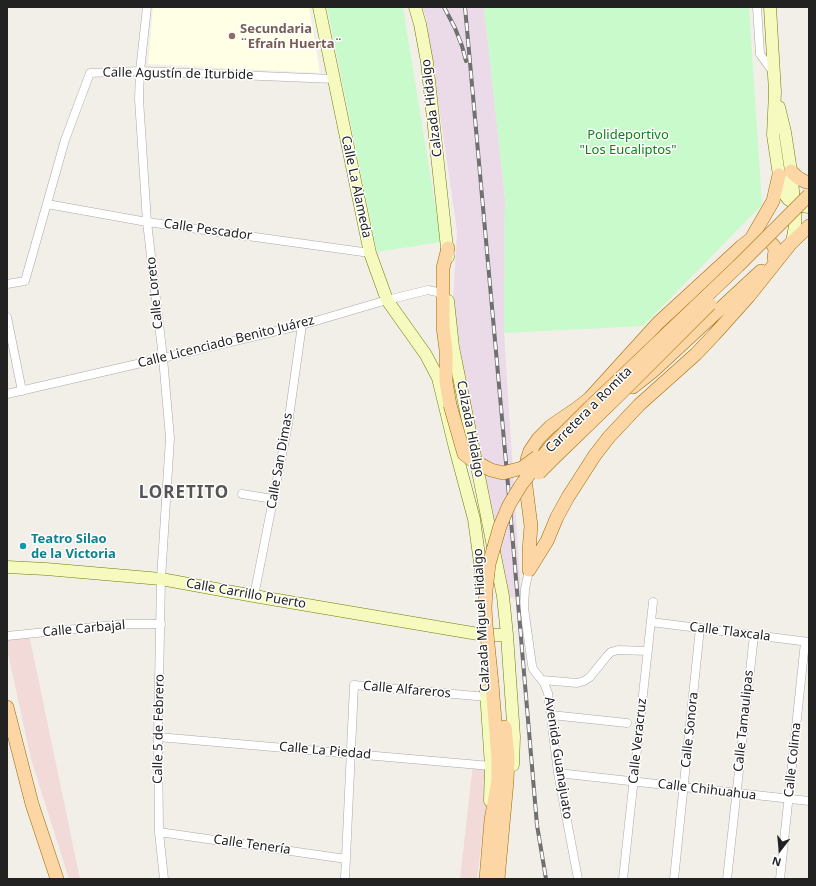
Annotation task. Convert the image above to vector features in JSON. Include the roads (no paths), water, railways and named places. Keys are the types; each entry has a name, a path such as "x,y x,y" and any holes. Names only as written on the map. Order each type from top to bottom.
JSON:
{"main road":[{"path":"791,171 800,179 809,182"},
{"path":"589,408 627,362 733,260 747,242 773,201 779,175"},
{"name":"Carretera a Romita","path":"496,684 486,626 485,608 489,564 500,526 509,505 521,485 551,446 738,266 809,195"},
{"name":"Carretera a Romita","path":"496,684 493,620 494,589 498,562 505,536 515,512 527,490 539,473 809,207"},
{"path":"620,394 634,386 652,372 809,226"},
{"path":"530,570 529,551 531,526 525,479 527,460 530,451 538,438 551,426 589,399 658,322 747,242 757,237 769,242 774,246 774,258"},
{"path":"530,570 547,541 557,517 568,497 595,455 609,437 639,405 696,354 714,335 749,296 792,242"},
{"path":"448,248 443,268 443,327 446,350 448,408 464,454 491,470 503,473 522,468 551,446"},
{"name":"Calzada Miguel Hidalgo","path":"486,879 491,820 498,781 496,684"},
{"name":"Calzada Miguel Hidalgo","path":"496,684 508,757 498,879"},
{"path":"7,707 32,804 57,879"}],"street":[{"name":"Calle Loreto","path":"147,7 140,71 139,99 147,222 163,358 170,438 161,579"},
{"name":"Calle La Alameda","path":"319,7 370,253 387,300 426,355"},
{"name":"Calzada Hidalgo","path":"414,7 420,24 427,62 448,248 449,272 447,299 454,347 503,596 514,737 513,776 501,851"},
{"path":"757,7 760,54 774,72"},
{"path":"770,7 775,92 773,135 779,175 782,189 788,199 794,203 809,207"},
{"name":"Calle Agustín de Iturbide","path":"7,284 25,281 65,140 90,72 140,71 334,79"},
{"path":"775,92 785,132 791,171 795,226 792,242"},
{"name":"Calle Pescador","path":"47,204 147,222 370,253"},
{"name":"Calle Licenciado Benito Juárez","path":"7,394 302,325 387,300 428,290 437,292 443,297"},
{"path":"7,317 22,391"},
{"name":"Calle San Dimas","path":"254,596 288,424 302,325"},
{"name":"Calzada Miguel Hidalgo","path":"426,355 438,378 448,408 455,448 474,519 481,570 492,766 490,809 491,820"},
{"path":"448,408 451,413 458,413 466,407"},
{"path":"242,494 273,499"},
{"path":"474,519 487,516"},
{"name":"Calle Carrillo Puerto","path":"7,567 161,579 484,635 507,635"},
{"name":"Avenida Guanajuato","path":"530,570 525,589 524,608 532,669 547,688 558,773 578,879"},
{"name":"Calle 5 de Febrero","path":"161,579 158,737 159,832 164,879"},
{"path":"482,594 489,593 503,596"},
{"name":"Calle Veracruz","path":"623,879 653,602"},
{"name":"Calle Tlaxcala","path":"651,622 807,642"},
{"name":"Calle Carbajal","path":"7,636 124,624 161,624"},
{"name":"Calle Sonora","path":"674,879 700,628"},
{"name":"Calle Tamaulipas","path":"727,879 754,635"},
{"name":"Calle Colima","path":"780,879 788,799 805,681 807,642"},
{"path":"542,680 577,683 590,677 606,656 611,652 618,650 647,651"},
{"name":"Calle Alfareros","path":"344,879 354,685 487,697"},
{"path":"551,715 627,723"},
{"name":"Calle La Piedad","path":"158,737 492,766"},
{"name":"Calle Chihuahua","path":"558,773 809,801"},
{"name":"Calle Tenería","path":"159,832 346,859"}],"railway":[{"path":"444,7 455,28 466,61"},
{"path":"465,7 537,825 546,879"}],"place":[{"name":"Secundaria ¨Efraín Huerta¨","path":"232,36"},
{"name":"Teatro Silao de la Victoria","path":"23,546"}],"district":[{"name":"LORETITO","path":"184,493"}],"park label":[{"name":"Polideportivo \"Los Eucaliptos\"","path":"628,142"}]}
